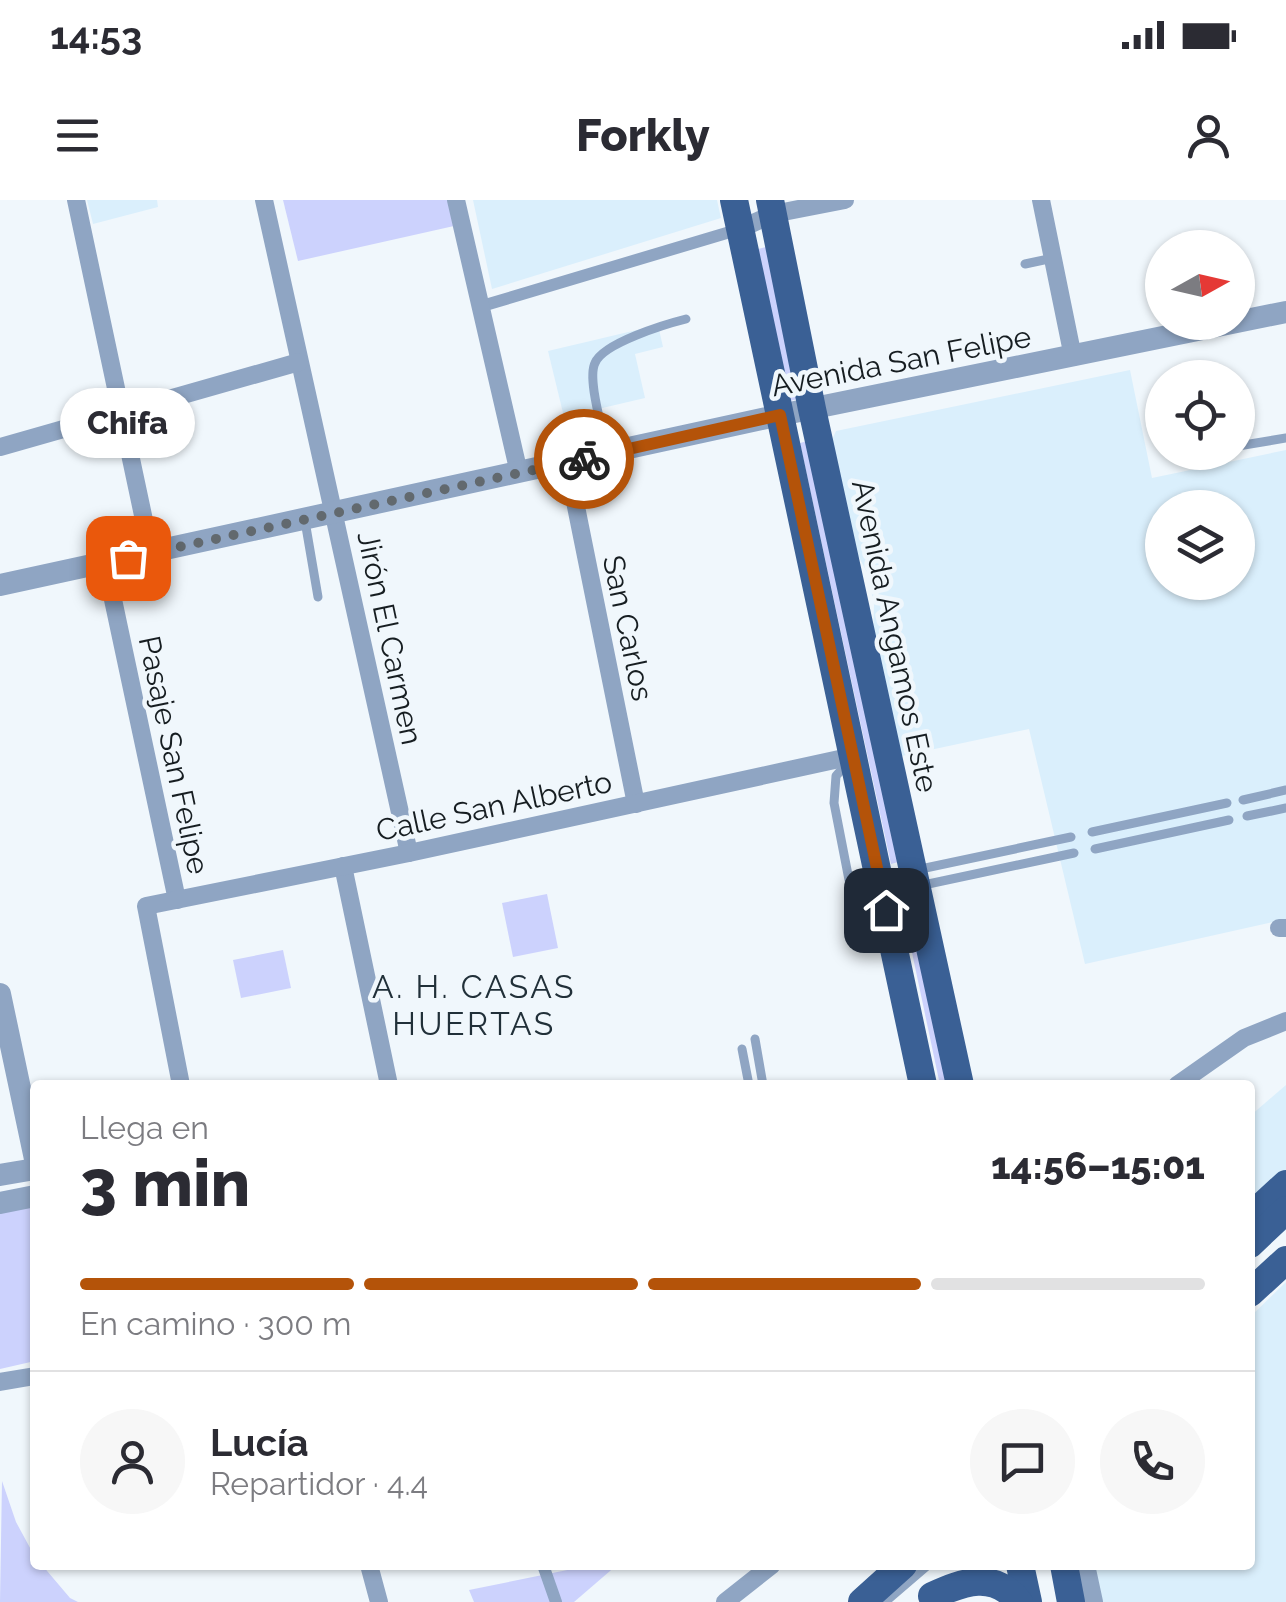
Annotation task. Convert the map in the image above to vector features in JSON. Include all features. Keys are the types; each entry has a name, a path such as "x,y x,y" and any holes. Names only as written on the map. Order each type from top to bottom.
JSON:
{"main road":[{"path":"734,200 919,1080"},
{"name":"Avenida Angamos Este","path":"772,207 812,409 959,1080"},
{"path":"1255,1212 1286,1184"},
{"path":"1255,1239 1286,1210"},
{"path":"1255,1288 1286,1260"},
{"path":"862,1602 898,1570"},
{"path":"928,1599 960,1570"},
{"path":"1021,1570 1028,1602"},
{"path":"1065,1570 1071,1602"},
{"path":"928,1599 960,1583 983,1580 1003,1586 1019,1602"}],"street":[{"path":"76,200 152,553"},
{"name":"Jirón El Carmen","path":"264,200 409,854"},
{"path":"456,200 519,473"},
{"path":"482,306 740,229 772,207 845,200"},
{"path":"1041,200 1073,357"},
{"name":"Avenida San Felipe","path":"0,585 780,415 1286,312"},
{"path":"0,447 299,362"},
{"name":"San Carlos","path":"567,462 636,804"},
{"name":"Pasaje San Felipe","path":"105,562 176,900"},
{"name":"Calle San Alberto","path":"180,1080 146,906 409,854 853,756"},
{"path":"343,866 388,1080"},
{"path":"0,996 30,1136"},
{"path":"1184,1080 1244,1038 1286,1021"},
{"path":"0,1176 30,1170"},
{"path":"0,1203 30,1197"},
{"path":"0,1382 30,1377"},
{"path":"370,1570 379,1602"},
{"path":"545,1570 556,1602"},
{"path":"725,1602 766,1570"},
{"path":"1085,1570 1092,1602"}],"lane":[{"path":"1024,264 1053,258"},
{"path":"607,454 592,374 595,362 603,352 651,328 686,319"},
{"path":"1255,443 1286,438"},
{"path":"304,518 318,598"},
{"path":"853,756 836,776 834,788 858,926 865,934 891,935"},
{"path":"1243,800 1286,790"},
{"path":"1092,832 1227,803"},
{"path":"1247,816 1286,808"},
{"path":"1096,848 1228,820"},
{"path":"881,886 1070,836"},
{"path":"1020,847 1024,864"},
{"path":"881,886 1074,853"},
{"path":"755,1039 762,1080"},
{"path":"742,1049 748,1080"},
{"path":"886,1602 922,1570"}],"shaded area":[{"path":"87,200 157,200 158,207 93,224"},
{"path":"283,200 448,200 454,226 298,261"},
{"path":"473,200 717,200 721,218 492,289"},
{"path":"766,247 798,399 790,401 758,249"},
{"path":"658,325 663,347 635,354 645,398 564,417 548,351"},
{"path":"1130,370 1145,444 1145,470 1150,470 1152,478 1190,470 1255,470 1255,456 1286,450 1286,919 1085,964 1029,729 897,757 873,635 874,605 868,574 856,552 832,440 836,431"},
{"path":"811,440 902,861 891,864 800,443"},
{"path":"547,894 558,948 513,957 502,903"},
{"path":"911,908 948,1080 939,1080 903,910"},
{"path":"283,950 291,988 241,998 233,960"},
{"path":"1286,1085 1286,1180 1255,1208 1255,1112"},
{"path":"30,1206 30,1362 0,1369 0,1212"},
{"path":"1286,1282 1286,1602 1102,1602 1095,1570 1255,1570 1255,1312"},
{"path":"2,1481 30,1548 30,1570 46,1570 78,1602 0,1602"},
{"path":"567,1570 611,1570 574,1602 474,1602 469,1590"}],"way so far":[{"path":"128,558 584,459"}],"place":[{"name":"Chifa","path":"128,558"}],"district":[{"name":"A. H. CASAS HUERTAS","path":"474,1004"}],"route":[{"path":"584,459 780,415 886,910"}]}
